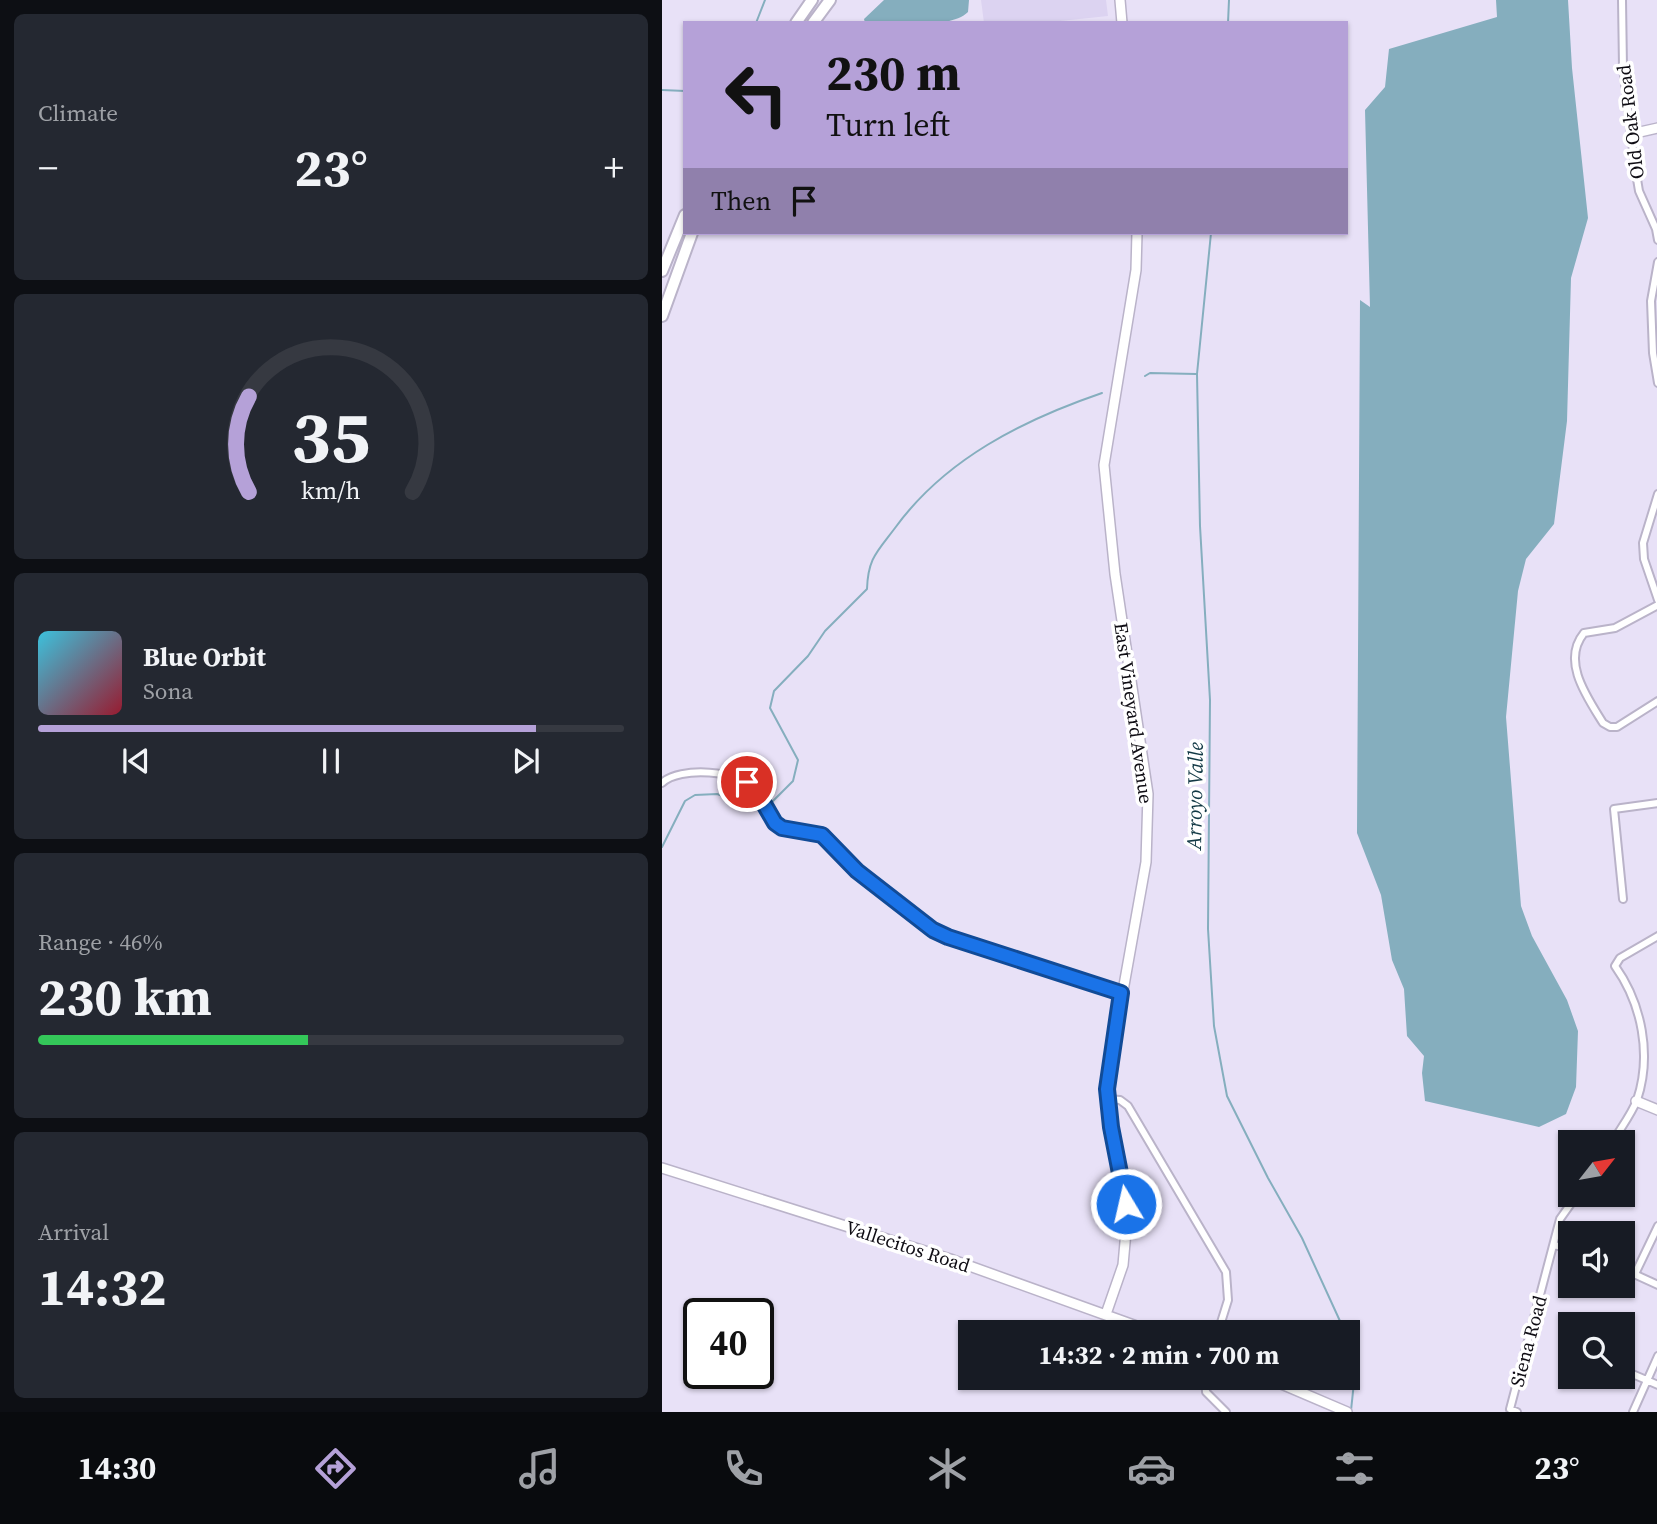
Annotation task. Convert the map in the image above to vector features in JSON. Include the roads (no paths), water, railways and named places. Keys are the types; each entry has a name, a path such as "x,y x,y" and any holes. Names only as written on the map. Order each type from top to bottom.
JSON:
{"highway":[{"path":"797,21 812,0"},
{"path":"814,21 830,0"},
{"path":"662,271 683,220"},
{"path":"662,316 691,235"}],"street":[{"path":"1120,0 1122,21"},
{"name":"Old Oak Road","path":"1622,0 1623,67 1639,191 1657,229 1658,240"},
{"path":"1631,134 1658,128"},
{"name":"East Vineyard Avenue","path":"1106,1314 1123,1265 1127,1220 1108,1099 1108,1075 1146,862 1148,794 1115,574 1104,465 1136,270 1137,235"},
{"path":"1658,262 1651,301 1652,353 1658,383"},
{"path":"1658,495 1643,543 1644,559 1658,602 1615,628 1584,633 1574,652 1577,677 1604,723 1610,727 1617,727 1658,701"},
{"path":"662,783 676,774 686,773 737,778 756,790 775,823 782,828 822,835 857,871 933,930 1121,993"},
{"path":"1623,900 1614,809 1658,803"},
{"path":"1619,1130 1636,1101 1644,1070 1644,1038 1634,1001 1615,966 1620,958 1658,936"},
{"path":"1108,1099 1120,1100 1128,1106 1226,1272 1228,1300 1222,1320"},
{"path":"1636,1101 1658,1110"},
{"name":"Vallecitos Road","path":"662,1168 950,1259 1122,1320"},
{"name":"Siena Road","path":"1513,1411 1560,1219 1568,1208"},
{"path":"1658,1226 1635,1274 1658,1285"},
{"path":"1553,1245 1558,1246"},
{"path":"1633,1412 1658,1356"},
{"path":"1635,1376 1658,1385"},
{"path":"1206,1390 1226,1412"},
{"path":"1296,1390 1347,1412"}],"water":[{"path":"884,0 969,0 968,12 948,21 864,19"},
{"path":"1496,0 1568,0 1572,68 1588,218 1571,278 1567,421 1554,524 1526,559 1518,591 1506,717 1521,906 1532,936 1567,1000 1578,1031 1576,1087 1566,1114 1539,1127 1425,1101 1422,1073 1424,1056 1407,1036 1404,989 1392,960 1381,895 1357,833 1360,300 1370,307 1365,110 1385,87 1389,49 1497,17"}],"waterway":[{"path":"757,21 765,0"},
{"name":"Arroyo Valle","path":"1228,21 1229,0"},
{"path":"662,90 683,91"},
{"name":"Arroyo Valle","path":"1211,235 1197,374 1200,526 1210,700 1208,929 1214,1026 1227,1096 1302,1238 1340,1320"},
{"path":"1145,376 1150,373 1196,374"},
{"path":"768,806 793,781 798,760 770,708 774,691 808,656 825,631 867,589 869,570 878,550 915,503 962,462 1015,429 1102,393"},
{"path":"662,847 685,801 695,795 717,794 762,809"},
{"name":"Arroyo Valle","path":"1351,1411 1353,1390"}]}
